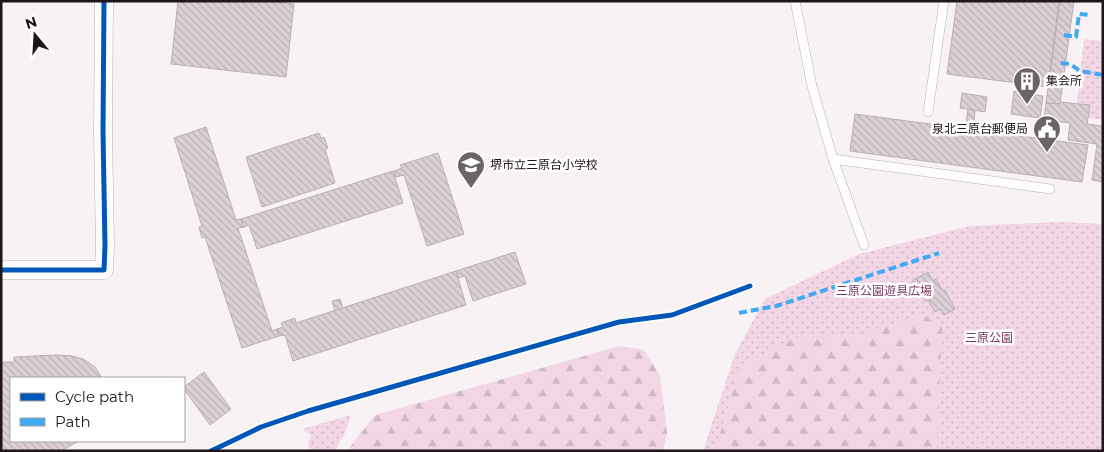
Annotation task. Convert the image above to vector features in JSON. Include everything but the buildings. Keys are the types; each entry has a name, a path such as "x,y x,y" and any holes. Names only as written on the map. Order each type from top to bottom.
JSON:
{"street":[{"path":"1,270 104,270 104,1"}],"lane":[{"path":"795,1 812,86 833,159 864,245"},
{"path":"928,112 944,1"},
{"path":"833,159 1050,189"}],"green space":[{"path":"1084,39 1103,41 1103,120 1088,118 1090,104 1077,103"},
{"name":"三原公園","path":"1057,222 1103,224 1103,451 703,451 735,354 765,299 859,254 970,226"},
{"path":"920,314 942,326 937,451 715,451 738,371 750,361 793,338 855,335 893,325"},
{"path":"620,346 644,350 660,376 667,433 663,451 347,451 375,415"},
{"path":"351,415 345,433 335,451 310,451 308,444 311,435 302,429"}],"marked path":[{"path":"1064,35 1076,37 1079,14 1089,15"},
{"path":"1061,63 1070,64 1080,71 1103,75"},
{"path":"739,313 776,306 939,253"}],"cycle path":[{"path":"1,270 104,270 104,1"},
{"path":"211,451 261,427 308,411 619,322 672,315 750,286"}],"place":[{"name":"集会所","path":"1027,105"},
{"name":"泉北三原台郵便局","path":"1047,153"},
{"name":"堺市立三原台小学校","path":"471,189"}],"park label":[{"name":"三原公園遊具広場","path":"884,291"}]}
